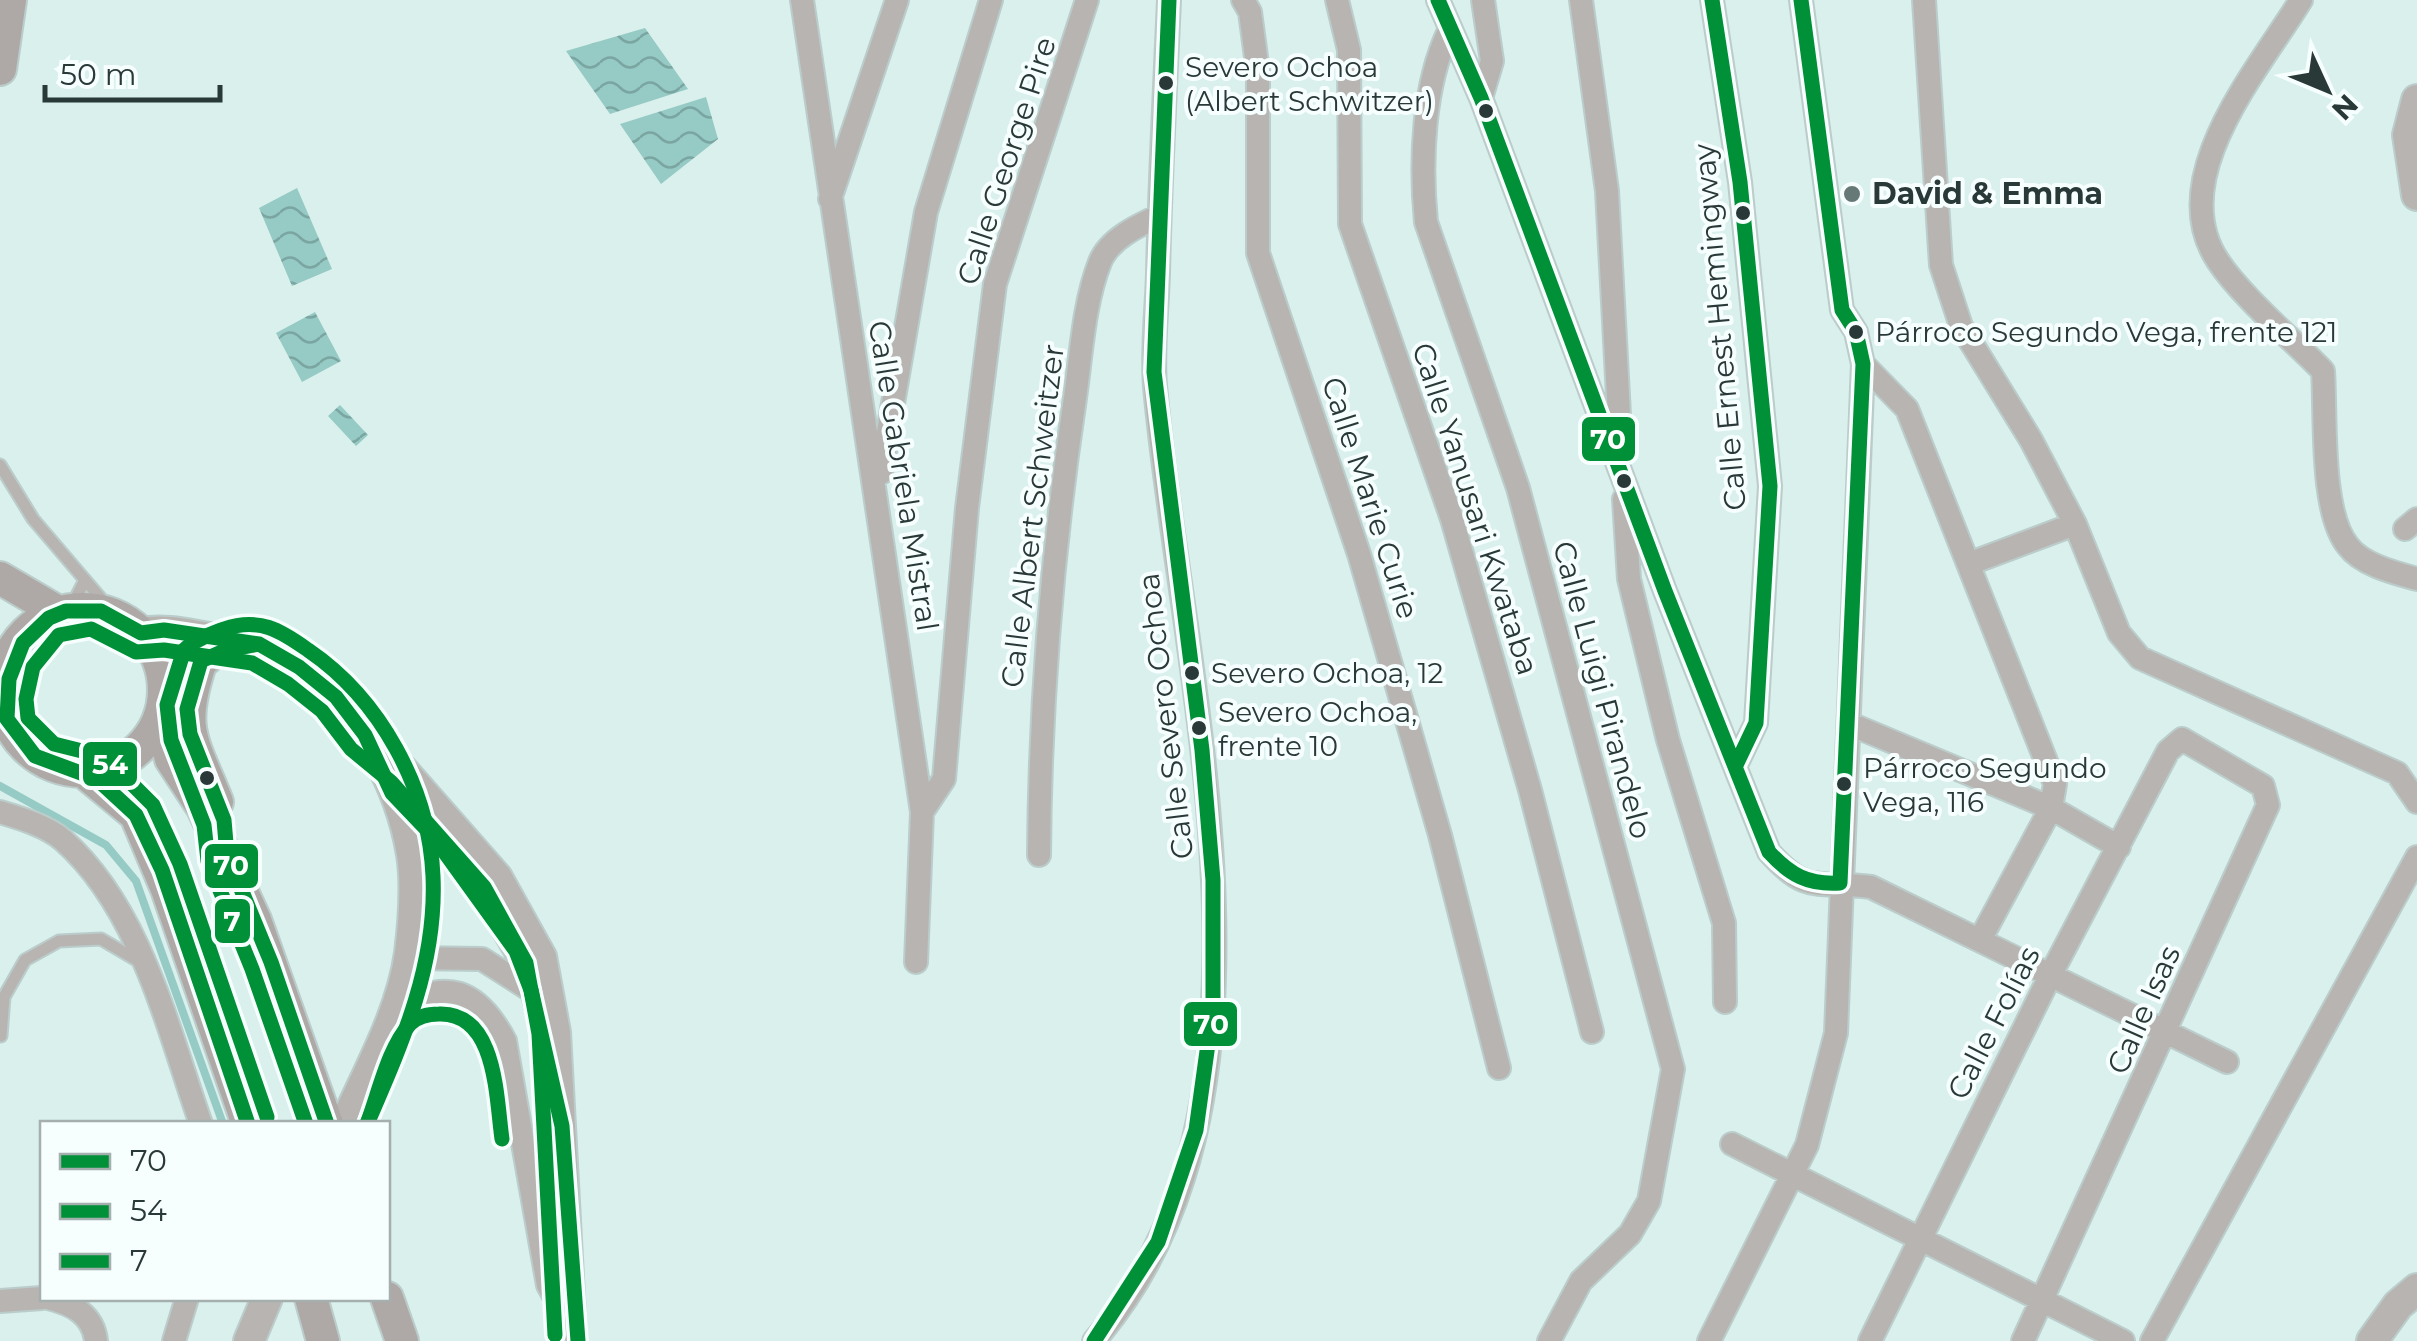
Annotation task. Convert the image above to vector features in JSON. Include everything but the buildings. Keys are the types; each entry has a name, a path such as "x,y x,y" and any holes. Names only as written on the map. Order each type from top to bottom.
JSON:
{"main road":[{"path":"0,69 10,0"},
{"path":"0,578 64,612"},
{"path":"162,704 148,739 130,756 108,768 84,772 59,768 37,758 19,741 7,720 2,667 23,634 64,612 87,608 128,624 159,660 170,760 227,856 332,1121"},
{"path":"202,662 187,709 190,734 224,820 227,856"},
{"path":"84,772 136,815 167,889 247,1121"},
{"path":"311,1301 323,1341"},
{"path":"389,1301 402,1341"}],"street":[{"name":"Calle Gabriela Mistral","path":"802,0 829,203 878,491 922,812 916,962"},
{"path":"829,203 898,0"},
{"path":"878,491 926,212 990,0"},
{"name":"Calle George Pire","path":"922,812 944,780 967,508 995,284 1087,0"},
{"name":"Calle Severo Ochoa","path":"1094,1341 1164,1231 1196,1134 1210,1012 1213,840 1155,382 1169,0"},
{"name":"Calle Marie Curie","path":"1242,0 1250,12 1258,72 1258,252 1359,554 1440,834 1499,1068"},
{"name":"Calle Yanusari Kwataba","path":"1337,0 1348,50 1350,224 1452,519 1530,790 1592,1032"},
{"path":"1438,0 1481,98 1665,591 1769,852 1793,878 1818,886 1871,886 2228,1062"},
{"path":"1481,98 1492,61 1483,0"},
{"path":"1581,0 1607,191 1630,579 1668,740 1724,923 1725,1002"},
{"name":"Calle Ernest Hemingway","path":"1712,0 1740,182 1770,486 1756,723 1736,765"},
{"path":"1709,1341 1807,1145 1836,1033 1863,364 1856,332 1842,310 1801,0"},
{"path":"1924,0 1940,264 1961,326 2032,440 2075,524 2119,633 2140,658 2398,773 2417,802"},
{"path":"2301,0 2209,150 2200,204 2216,260 2323,372 2332,513 2348,548 2385,570 2417,579"},
{"name":"Calle Luigi Pirandelo","path":"1449,31 1435,60 1422,190 1426,222 1518,488 1672,1069 1649,1201 1630,1234 1581,1281 1549,1341"},
{"path":"2417,100 2408,135 2417,194"},
{"name":"Calle Albert Schweitzer","path":"1039,854 1040,720 1058,524 1090,298 1101,258 1133,228 1159,216"},
{"path":"1863,364 1907,410 1971,563 2055,784 2051,808 1981,938"},
{"path":"1971,563 2075,524"},
{"path":"128,624 259,644 299,666 336,697 366,736 392,793 412,853 414,904 409,958 395,1011 332,1121"},
{"path":"162,704 202,662 226,650 259,644"},
{"path":"1850,724 2051,808 2119,846"},
{"path":"366,736 405,767 500,875 545,956 559,1032 576,1338"},
{"name":"Calle Folías","path":"1870,1341 2051,974 2168,751 2182,739"},
{"name":"Calle Isas","path":"2023,1341 2168,1032 2268,805 2263,786 2182,739"},
{"path":"392,793 433,836 505,937 559,1032"},
{"path":"0,812 62,838 105,888 144,965 201,1121"},
{"path":"2152,1341 2417,857"},
{"path":"409,958 482,960 532,990 562,1126"},
{"path":"395,1011 414,998 432,994 464,994 487,1007 505,1040 548,1285 576,1338"},
{"path":"1732,1144 2123,1341"},
{"path":"2372,1341 2398,1305 2417,1289"},
{"path":"0,1301 40,1298"},
{"path":"58,1301 75,1305 94,1330 96,1341"},
{"path":"174,1341 186,1301"},
{"path":"249,1341 266,1301"}],"lane":[{"path":"0,465 33,518 128,624"},
{"path":"64,612 85,580"},
{"path":"1,1036 4,996 25,960 59,942 101,939 144,965"}],"water":[{"path":"645,28 688,89 610,114 566,51"},
{"path":"706,97 718,139 661,184 620,124"},
{"path":"297,188 332,269 292,286 259,208"},
{"path":"315,312 341,361 302,382 276,333"},
{"path":"340,405 368,435 356,446 328,416"}],"waterway":[{"path":"0,786 106,845 136,881 222,1121"}],"transit line":[{"name":"70","path":"1094,1341 1158,1242 1196,1130 1213,1008 1213,880 1202,750 1154,372 1169,0"},
{"name":"70","path":"1438,0 1481,98 1665,591 1769,852 1800,877 1840,883 1863,364 1856,332 1842,310 1801,0"},
{"name":"70","path":"1712,0 1740,182 1770,486 1756,723 1736,765"},
{"name":"70","path":"247,1121 162,870 136,815 97,779 35,756 7,719 9,679 23,643 49,618 66,611 101,611 141,633 164,630 259,644 299,667 336,697 365,735 392,793 433,836 516,951 531,990 562,1126 578,1341"},
{"name":"7","path":"305,1121 252,969 208,861 204,825 171,740 167,705 184,650 224,629 248,624 278,631 298,643 334,670 357,694 396,748 422,810 433,876 429,941 415,1003 368,1121"},
{"name":"54","path":"267,1117 180,864 153,805 116,768 90,753 54,744 28,718 26,699 33,667 59,635 91,629 136,652 164,650 252,663 288,684 322,711 351,749 391,782 484,887 526,963 539,1034 555,1335"},
{"name":"70","path":"259,644 226,650 201,661 187,709 190,734 224,820 227,855 271,962 326,1121"},
{"name":"54","path":"368,1121 402,1034 416,1019 439,1014 458,1017 483,1042 495,1081 502,1139"}],"place":[{"name":"Severo Ochoa (Albert Schwitzer)","path":"1166,83"},
{"name":"David & Emma","path":"1852,194"},
{"name":"Párroco Segundo Vega, frente 121","path":"1856,332"},
{"name":"Severo Ochoa, 12","path":"1192,673"},
{"name":"Severo Ochoa, frente 10","path":"1199,728"},
{"name":"Párroco Segundo Vega, 116","path":"1844,784"}]}
